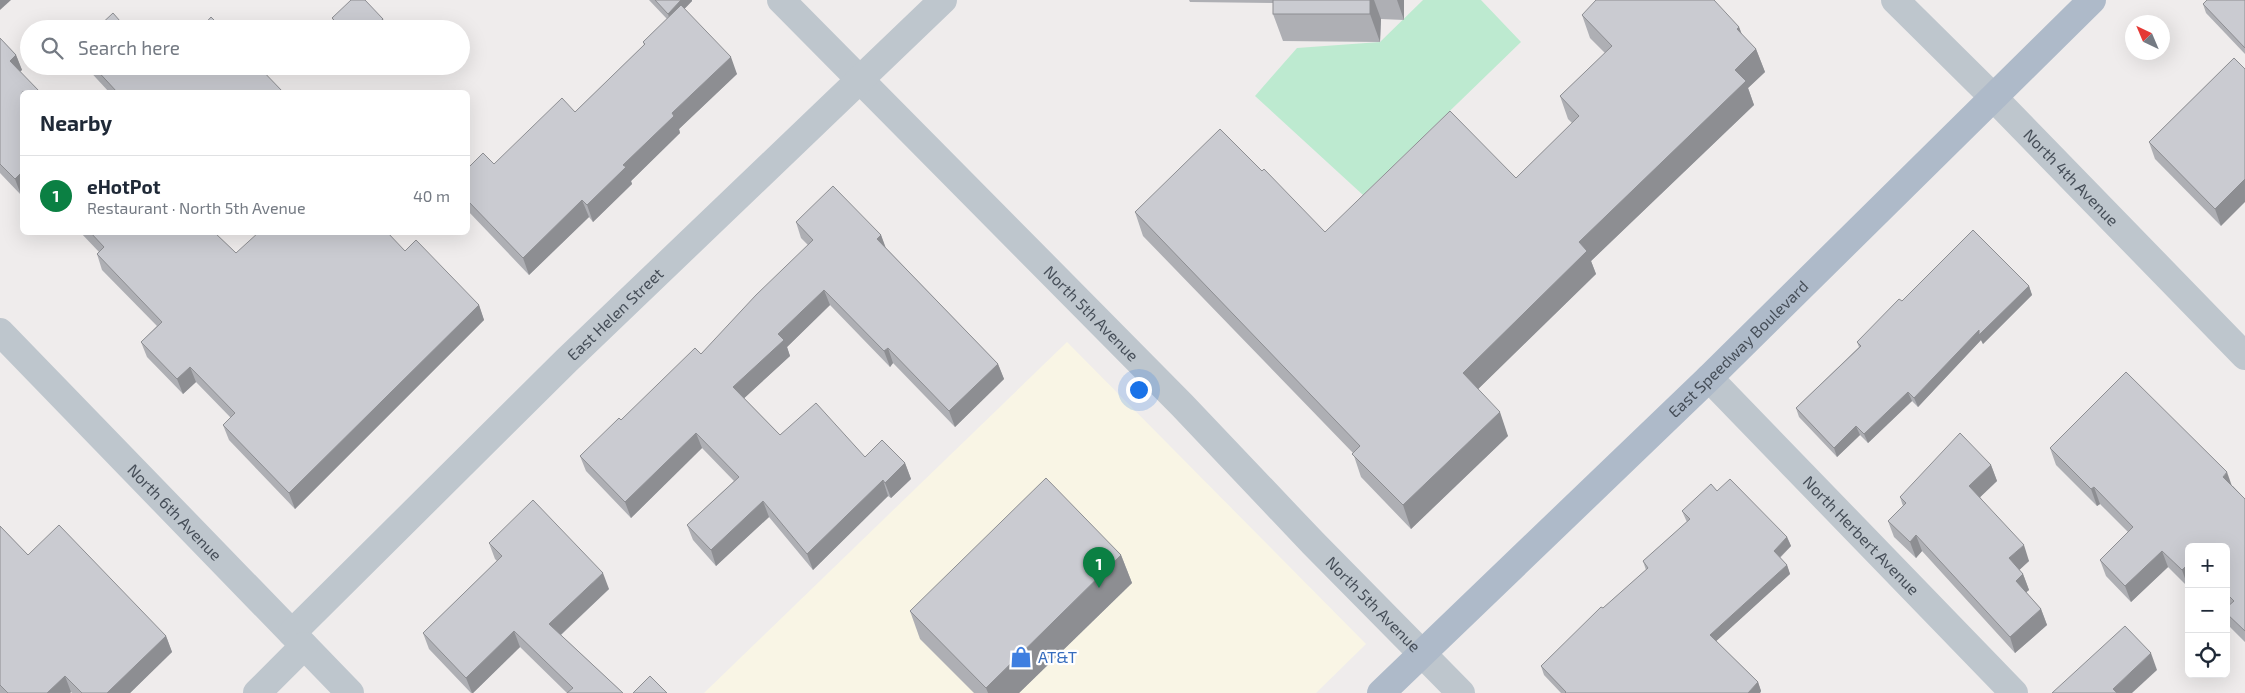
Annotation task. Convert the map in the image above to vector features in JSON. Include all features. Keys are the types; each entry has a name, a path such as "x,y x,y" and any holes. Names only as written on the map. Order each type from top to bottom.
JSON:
{"main road":[{"name":"East Speedway Boulevard","path":"1381,693 1709,378 2092,0"}],"street":[{"name":"North 5th Avenue","path":"781,0 1182,405 1461,693"},
{"name":"East Helen Street","path":"257,693 298,639 566,362 943,0"},
{"name":"North 4th Avenue","path":"1895,0 1993,97 2245,356"},
{"name":"North 6th Avenue","path":"0,332 350,693"},
{"name":"North Herbert Avenue","path":"1709,378 2014,693"}],"shaded area":[{"path":"1067,342 1366,644 1316,693 704,693"}],"green space":[{"path":"1423,0 1481,0 1521,42 1363,195 1255,96 1297,48 1380,42"}],"building":[{"path":"351,0 365,0 383,19 334,20 332,18"},
{"path":"655,0 681,0 668,14"},
{"path":"1273,0 1370,0 1370,14 1273,14"},
{"path":"1596,0 1714,0 1756,49 1735,70 1746,81 1579,242 1587,251 1463,373 1500,412 1403,505 1352,454 1360,446 1135,212 1220,129 1262,171 1264,169 1325,232 1450,111 1516,178 1579,116 1560,96 1612,46 1582,15"},
{"path":"2207,0 2245,0 2245,48 2203,4"},
{"path":"681,5 731,57 672,113 674,116 623,165 626,167 587,205 582,200 523,258 470,203 470,166 483,153 494,164 562,98 575,112 645,44 643,42"},
{"path":"113,13 119,20 106,20"},
{"path":"0,38 16,55 10,61 20,71 20,75 24,75 38,90 20,90 20,174 15,179 0,164"},
{"path":"2234,58 2245,69 2245,179 2215,209 2149,142"},
{"path":"101,75 267,75 281,90 115,90"},
{"path":"833,186 881,235 877,239 998,364 949,411 888,348 884,351 824,290 778,334 784,340 733,387 780,435 816,403 865,457 882,440 905,463 885,483 883,480 807,554 763,501 711,550 687,525 739,477 696,433 625,502 580,456 619,418 621,420 695,348 701,354 756,295 813,240 796,222"},
{"path":"1973,230 2029,286 1979,335 1979,330 1914,398 1908,392 1864,434 1856,426 1834,448 1796,408 1861,346 1857,342 1899,299 1902,301"},
{"path":"93,235 217,235 236,253 256,235 390,235 405,251 416,240 479,305 289,493 223,425 235,413 190,367 177,379 141,342 162,322 97,254 104,247"},
{"path":"2126,372 2227,472 2223,477 2245,499 2245,631 2230,617 2230,604 2234,601 2230,597 2230,543 2185,543 2185,567 2182,570 2162,551 2125,586 2100,560 2133,527 2094,487 2091,489 2050,448"},
{"path":"1960,433 1991,465 1969,486 2024,545 2009,558 2023,574 2016,581 2041,609 2010,637 1916,535 1910,542 1888,521 1906,503 1900,497"},
{"path":"1046,478 1121,555 986,688 910,611"},
{"path":"1730,479 1787,537 1774,551 1787,565 1710,635 1758,682 1748,693 1565,693 1541,666 1601,607 1603,608 1648,568 1643,561 1690,519 1682,511 1711,484 1717,491"},
{"path":"533,500 603,573 549,624 623,693 567,693 573,688 514,631 466,678 423,633 502,556 489,543"},
{"path":"59,525 166,636 107,693 82,693 65,676 47,693 8,693 0,685 0,526 28,555"},
{"path":"2125,626 2151,653 2113,689 2117,693 2052,693"},
{"path":"650,676 667,693 633,693"}],"place":[{"name":"eHotPot","path":"1099,588"},
{"name":"AT&T","path":"1021,657"}]}
